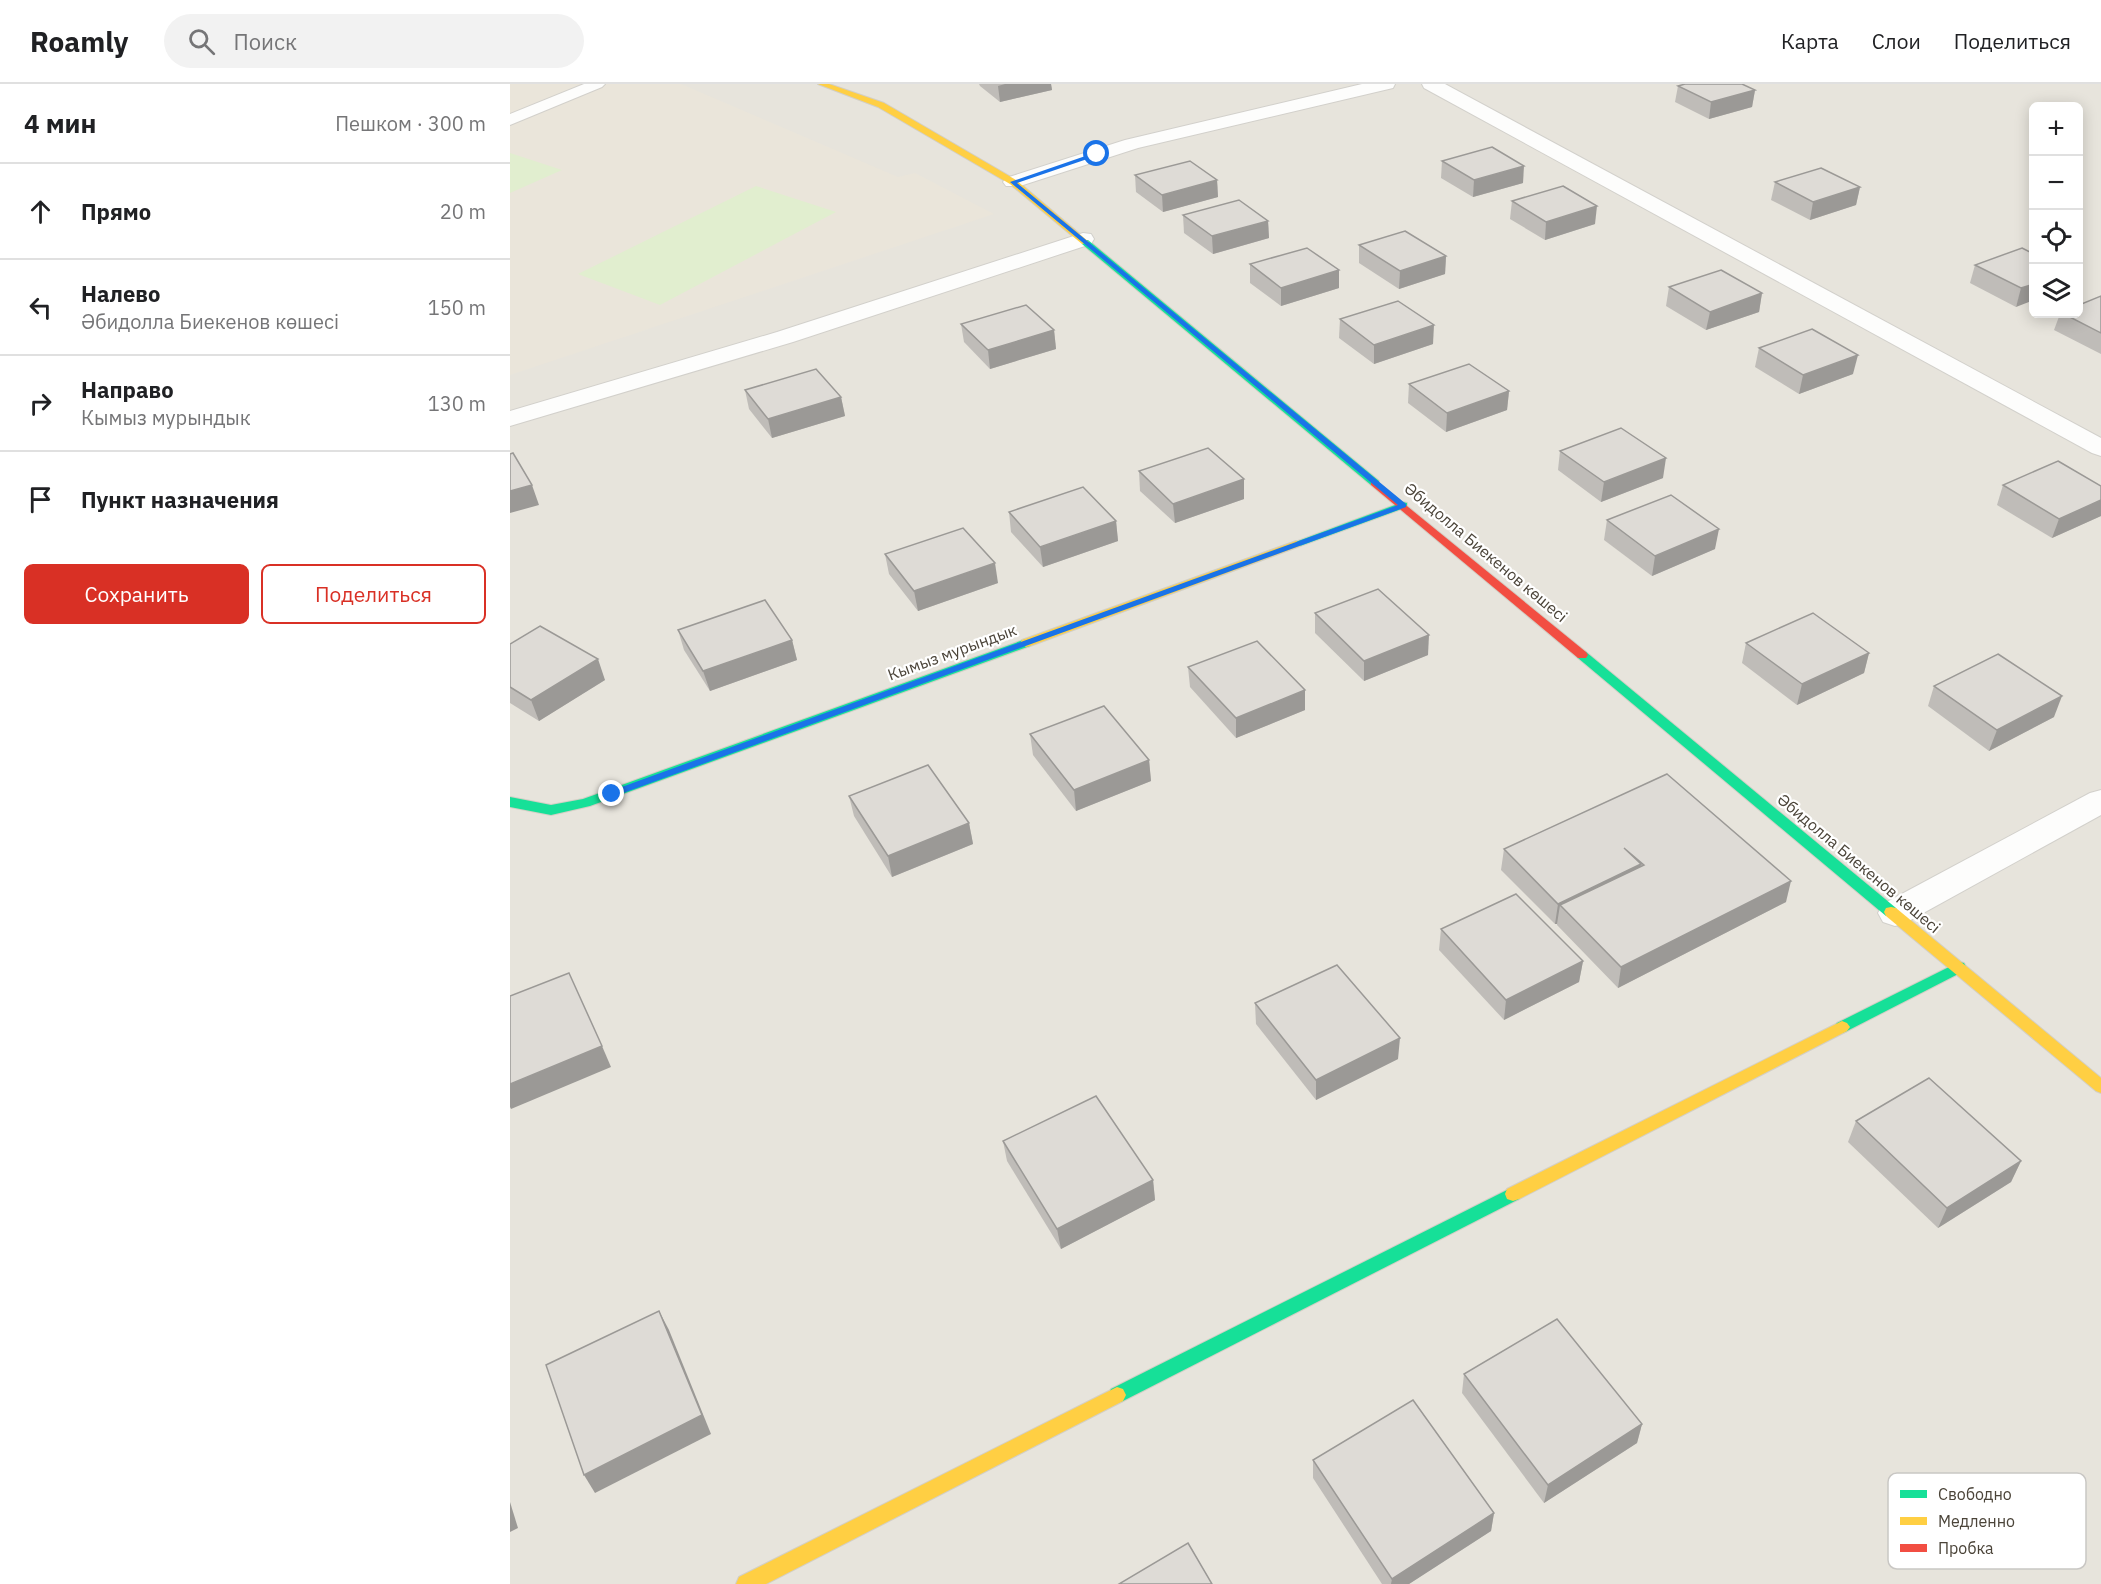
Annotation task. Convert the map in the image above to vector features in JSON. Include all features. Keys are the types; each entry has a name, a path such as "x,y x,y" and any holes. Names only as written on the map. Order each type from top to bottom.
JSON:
{"street":[{"name":"Әбидолла Биекенов көшесі","path":"822,84 881,105 1013,182 1895,913 2101,1087"},
{"path":"1013,182 1132,144 1386,84"},
{"path":"1431,84 2101,448"},
{"path":"510,419 785,337 1083,239"},
{"name":"Кымыз мурындык","path":"510,802 529,809 556,812 612,794 1403,505"},
{"path":"1895,913 2101,801"},
{"path":"746,1584 1959,967"}],"lane":[{"path":"510,120 597,84"}],"shaded area":[{"path":"510,84 2101,84 2101,1584 510,1584"},
{"path":"510,84 681,84 898,177 915,173 994,214 510,375"}],"green space":[{"path":"510,153 562,170 510,193"},
{"path":"756,186 836,212 660,305 578,274"}],"building":[{"path":"1742,84 1755,90 1711,102 1678,86"},
{"path":"1492,147 1524,166 1474,180 1442,161"},
{"path":"1190,161 1217,180 1162,195 1135,175"},
{"path":"1821,168 1860,187 1813,202 1775,182"},
{"path":"1563,186 1597,206 1546,222 1512,201"},
{"path":"1239,200 1268,221 1212,236 1183,215"},
{"path":"1405,231 1446,256 1400,271 1359,245"},
{"path":"1307,248 1339,270 1281,288 1250,264"},
{"path":"2022,248 2029,252 2029,286 2021,288 1975,265"},
{"path":"1721,270 1762,293 1710,312 1669,287"},
{"path":"2101,296 2101,333 2072,318 2083,318 2083,303"},
{"path":"1398,301 1434,325 1374,345 1340,319"},
{"path":"1026,305 1054,330 988,350 961,324"},
{"path":"1812,329 1858,355 1803,375 1759,348"},
{"path":"1469,364 1509,391 1447,413 1409,384"},
{"path":"816,369 841,397 768,419 745,390"},
{"path":"1621,428 1666,458 1604,482 1560,451"},
{"path":"1208,448 1244,479 1173,504 1139,471"},
{"path":"513,453 532,485 510,491 510,454"},
{"path":"2058,461 2101,486 2101,500 2059,519 2003,485"},
{"path":"1083,487 1116,521 1040,547 1009,512"},
{"path":"1671,495 1719,529 1655,556 1607,520"},
{"path":"963,528 995,563 914,591 885,554"},
{"path":"1378,589 1429,635 1364,661 1315,613"},
{"path":"765,600 792,640 703,671 678,630"},
{"path":"1813,613 1869,653 1802,684 1746,643"},
{"path":"540,626 598,659 531,700 510,687 510,644"},
{"path":"1257,641 1305,690 1236,718 1188,667"},
{"path":"1998,654 2062,696 1997,730 1934,686"},
{"path":"1104,706 1149,760 1074,790 1030,734"},
{"path":"928,765 969,823 888,856 849,796"},
{"path":"1667,774 1791,881 1621,967 1560,905 1644,865 1624,848 1641,864 1558,904 1504,849"},
{"path":"1516,894 1583,961 1506,1000 1441,929"},
{"path":"1337,965 1400,1038 1316,1080 1255,1003"},
{"path":"569,973 602,1046 510,1084 510,996"},
{"path":"1929,1078 2021,1161 1947,1208 1856,1121"},
{"path":"1096,1096 1153,1180 1057,1229 1003,1141"},
{"path":"659,1311 702,1415 584,1475 546,1365"},
{"path":"1557,1319 1642,1424 1548,1485 1464,1374"},
{"path":"1413,1400 1494,1513 1392,1579 1313,1460"},
{"path":"1188,1543 1212,1584 1119,1584"}],"traffic: fast":[{"path":"1085,242 1375,483"},
{"path":"1296,544 1403,505"},
{"path":"510,802 551,810 585,803 1026,643"},
{"path":"1582,655 1891,912"},
{"path":"1842,1027 1959,967"},
{"path":"1117,1395 1513,1194"}],"traffic: slow":[{"path":"822,84 881,105 1013,182 1085,242"},
{"path":"1026,643 1296,544"},
{"path":"1891,912 2101,1087"},
{"path":"1513,1194 1842,1027"},
{"path":"746,1584 1117,1395"}],"traffic: jam":[{"path":"1375,483 1582,655"}],"route":[{"path":"612,794 1403,505 1013,182 1097,154"}]}
